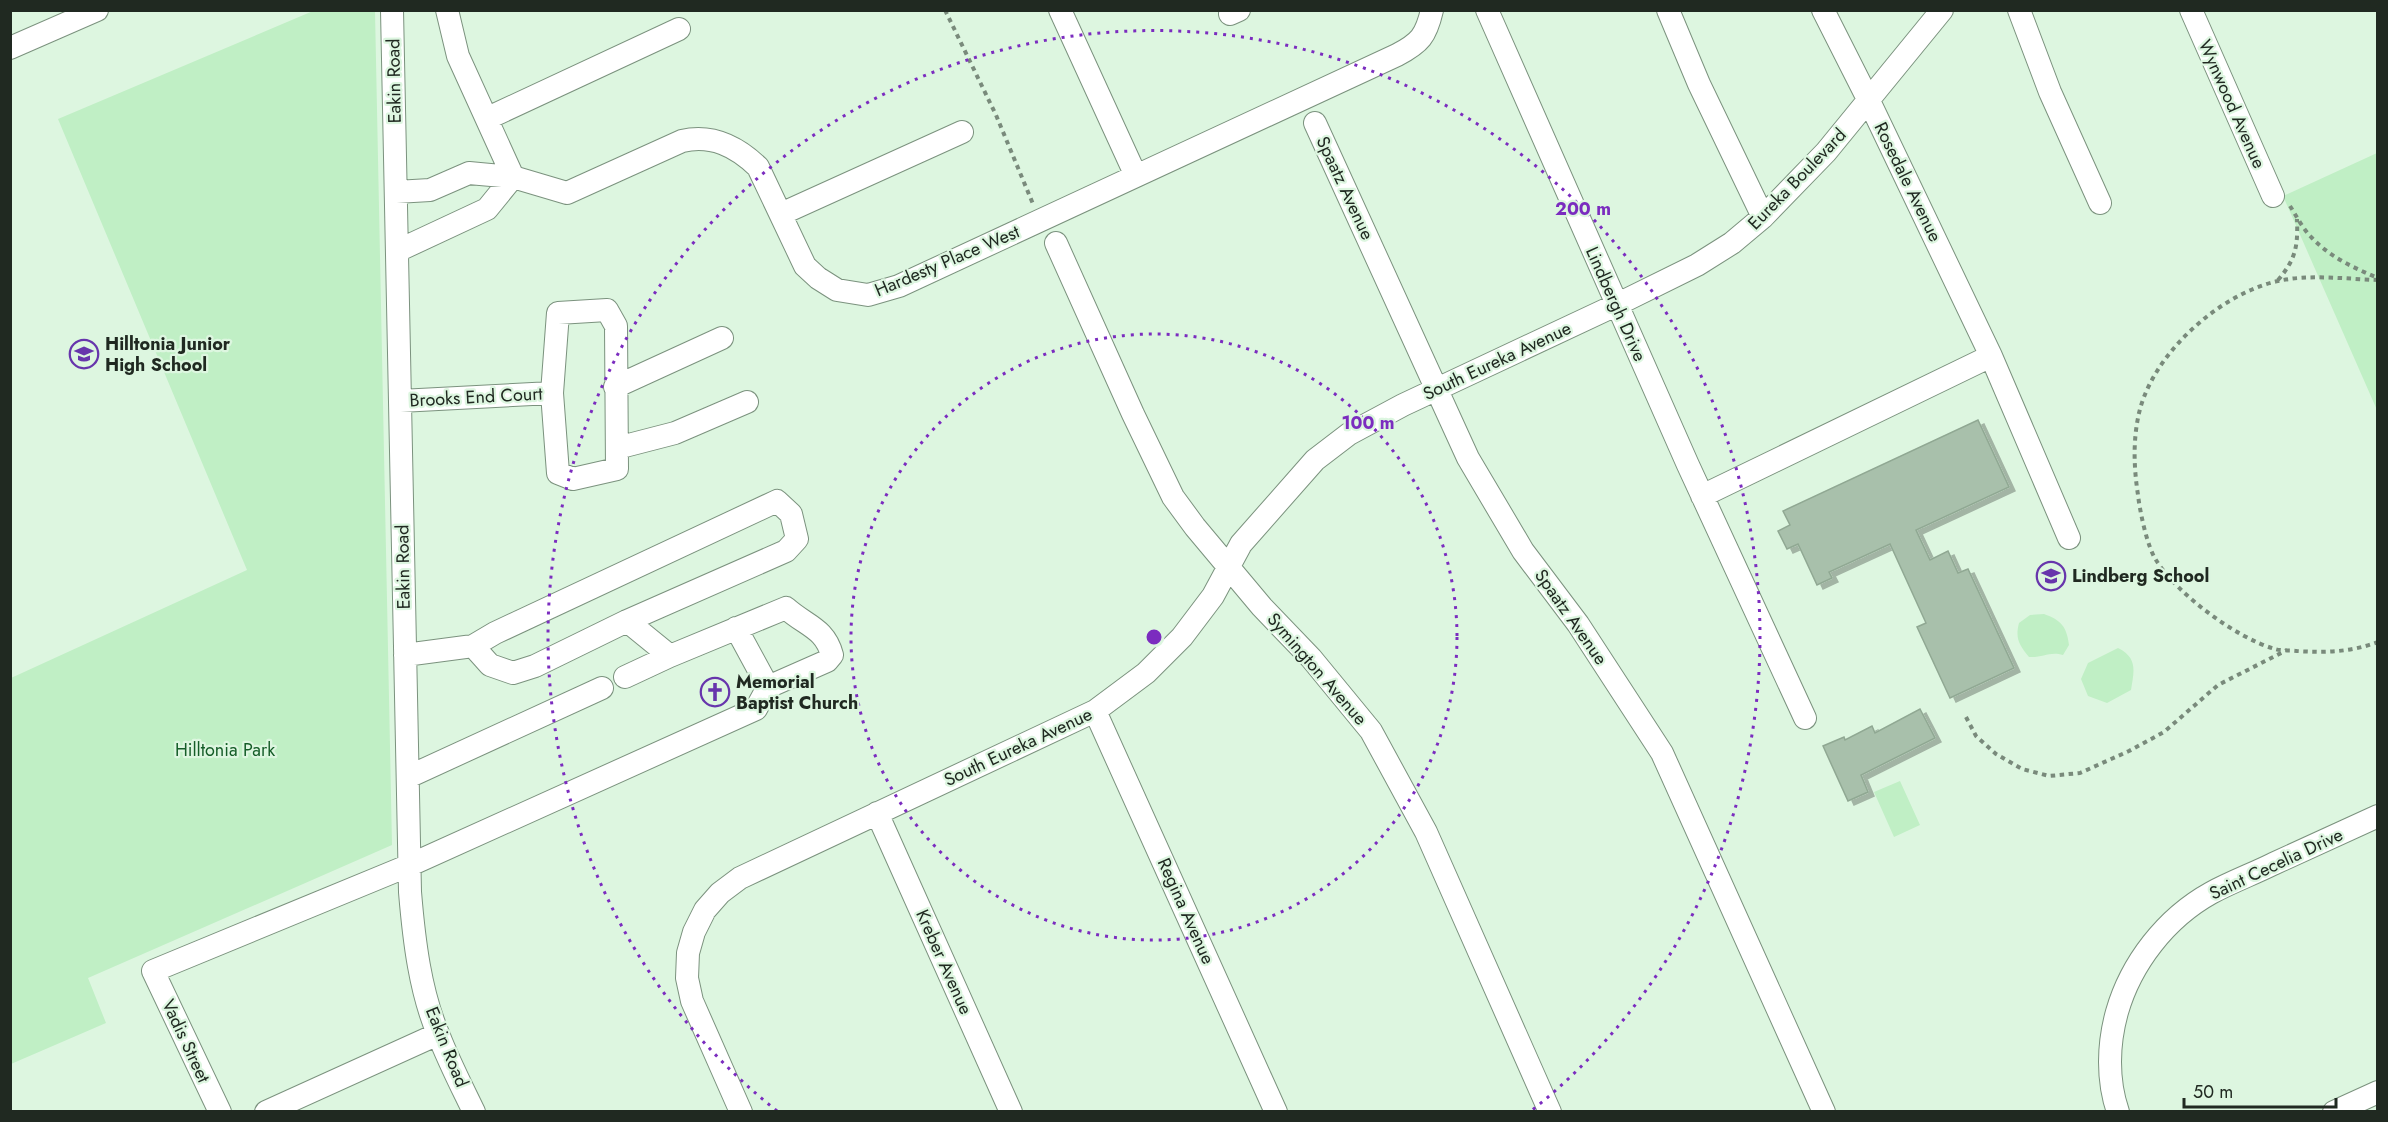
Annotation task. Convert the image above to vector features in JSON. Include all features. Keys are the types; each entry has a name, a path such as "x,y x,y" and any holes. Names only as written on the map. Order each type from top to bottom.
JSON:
{"street":[{"path":"10,48 97,10"},
{"name":"Eakin Road","path":"392,10 412,922 416,949 438,1034 474,1112"},
{"path":"397,251 487,209 513,177 458,56 447,10"},
{"path":"1060,10 1136,176"},
{"name":"Lindbergh Drive","path":"1486,10 1688,465 1805,718"},
{"path":"1668,10 1699,84 1763,217"},
{"name":"Rosedale Avenue","path":"1823,10 1991,356 2069,538"},
{"path":"2019,10 2050,92 2100,203"},
{"name":"Wynwood Avenue","path":"2191,10 2273,196"},
{"name":"Eureka Boulevard","path":"1616,305 1697,265 1731,243 1763,217 1826,152 1944,13"},
{"name":"Hardesty Place West","path":"396,192 430,190 469,173 513,177 567,193 682,141 694,138 715,140 745,154 758,167 805,266 837,290 868,295 899,286 1397,55 1414,46 1429,21"},
{"path":"488,118 679,30"},
{"name":"Spaatz Avenue","path":"1315,123 1468,458 1523,550 1578,624 1662,753 1824,1112"},
{"path":"781,214 962,132"},
{"name":"Symington Avenue","path":"1056,243 1173,497 1228,567 1262,607 1311,658 1371,731 1426,832 1550,1112"},
{"name":"South Eureka Avenue","path":"741,1112 692,1000 687,978 688,954 694,932 705,910 720,893 740,878 1095,711 1146,673 1182,637 1213,596 1241,544 1315,460 1348,434 1616,305"},
{"path":"607,310 616,326 615,387 617,469 573,479 558,473 552,393 558,313 607,310"},
{"path":"615,387 722,338"},
{"path":"1702,495 1991,356"},
{"name":"Brooks End Court","path":"400,401 552,393"},
{"path":"617,448 675,433 747,402"},
{"path":"405,655 473,646 495,633 777,501 791,514 797,538 786,551 627,621 535,666 513,673 490,665 473,646"},
{"path":"410,865 756,709 768,687 827,661 832,655 829,642 821,631 811,628 786,608 625,677"},
{"path":"627,621 670,656"},
{"path":"736,628 768,687"},
{"path":"408,777 602,688"},
{"name":"Regina Avenue","path":"1095,711 1276,1112"},
{"name":"Kreber Avenue","path":"877,813 1011,1112"},
{"name":"Saint Cecelia Drive","path":"2118,1112 2112,1095 2110,1058 2114,1024 2123,990 2159,935 2183,912 2210,893 2378,816"},
{"name":"Vadis Street","path":"219,1112 153,971 410,865"},
{"path":"266,1112 292,1106 438,1034"},
{"path":"2334,1112 2378,1092"}],"path":[{"path":"945,10 996,115 1039,221"},
{"path":"2273,196 2283,196 2312,238 2330,253 2347,265 2378,279"},
{"path":"2277,281 2289,267 2298,244 2296,216"},
{"path":"2378,279 2277,281 2238,296 2207,316 2177,343 2153,376 2138,417 2134,466 2140,515 2155,559 2181,588 2213,616 2246,637 2276,649 2328,653 2378,642"},
{"path":"1966,717 1976,736 1996,754 2022,769 2049,776 2080,773 2164,732 2217,685 2287,650"}],"green space":[{"name":"Hilltonia Park","path":"313,11 375,11 392,845 88,978 106,1023 11,1064 11,678 247,570 58,119"},
{"path":"2377,153 2377,410 2283,196"},
{"path":"2044,614 2062,625 2067,633 2069,645 2063,655 2029,657 2019,641 2017,633 2019,623 2030,615"},
{"path":"2118,648 2132,661 2131,690 2107,703 2088,696 2081,679 2088,663"},
{"path":"1900,781 1920,825 1894,837 1874,792"}],"building":[{"path":"1978,420 2009,487 1916,530 1930,560 1948,551 1958,573 1968,569 2014,668 1950,698 1917,627 1926,623 1890,544 1829,572 1832,578 1817,585 1798,544 1787,549 1778,531 1790,525 1783,511"},
{"path":"1920,709 1935,738 1861,775 1868,792 1848,801 1823,746 1844,737 1845,740 1872,726 1875,733"}],"place":[{"name":"Hilltonia Junior High School","path":"84,354"},
{"name":"Lindberg School","path":"2051,576"},
{"name":"Memorial Baptist Church","path":"715,692"}]}
